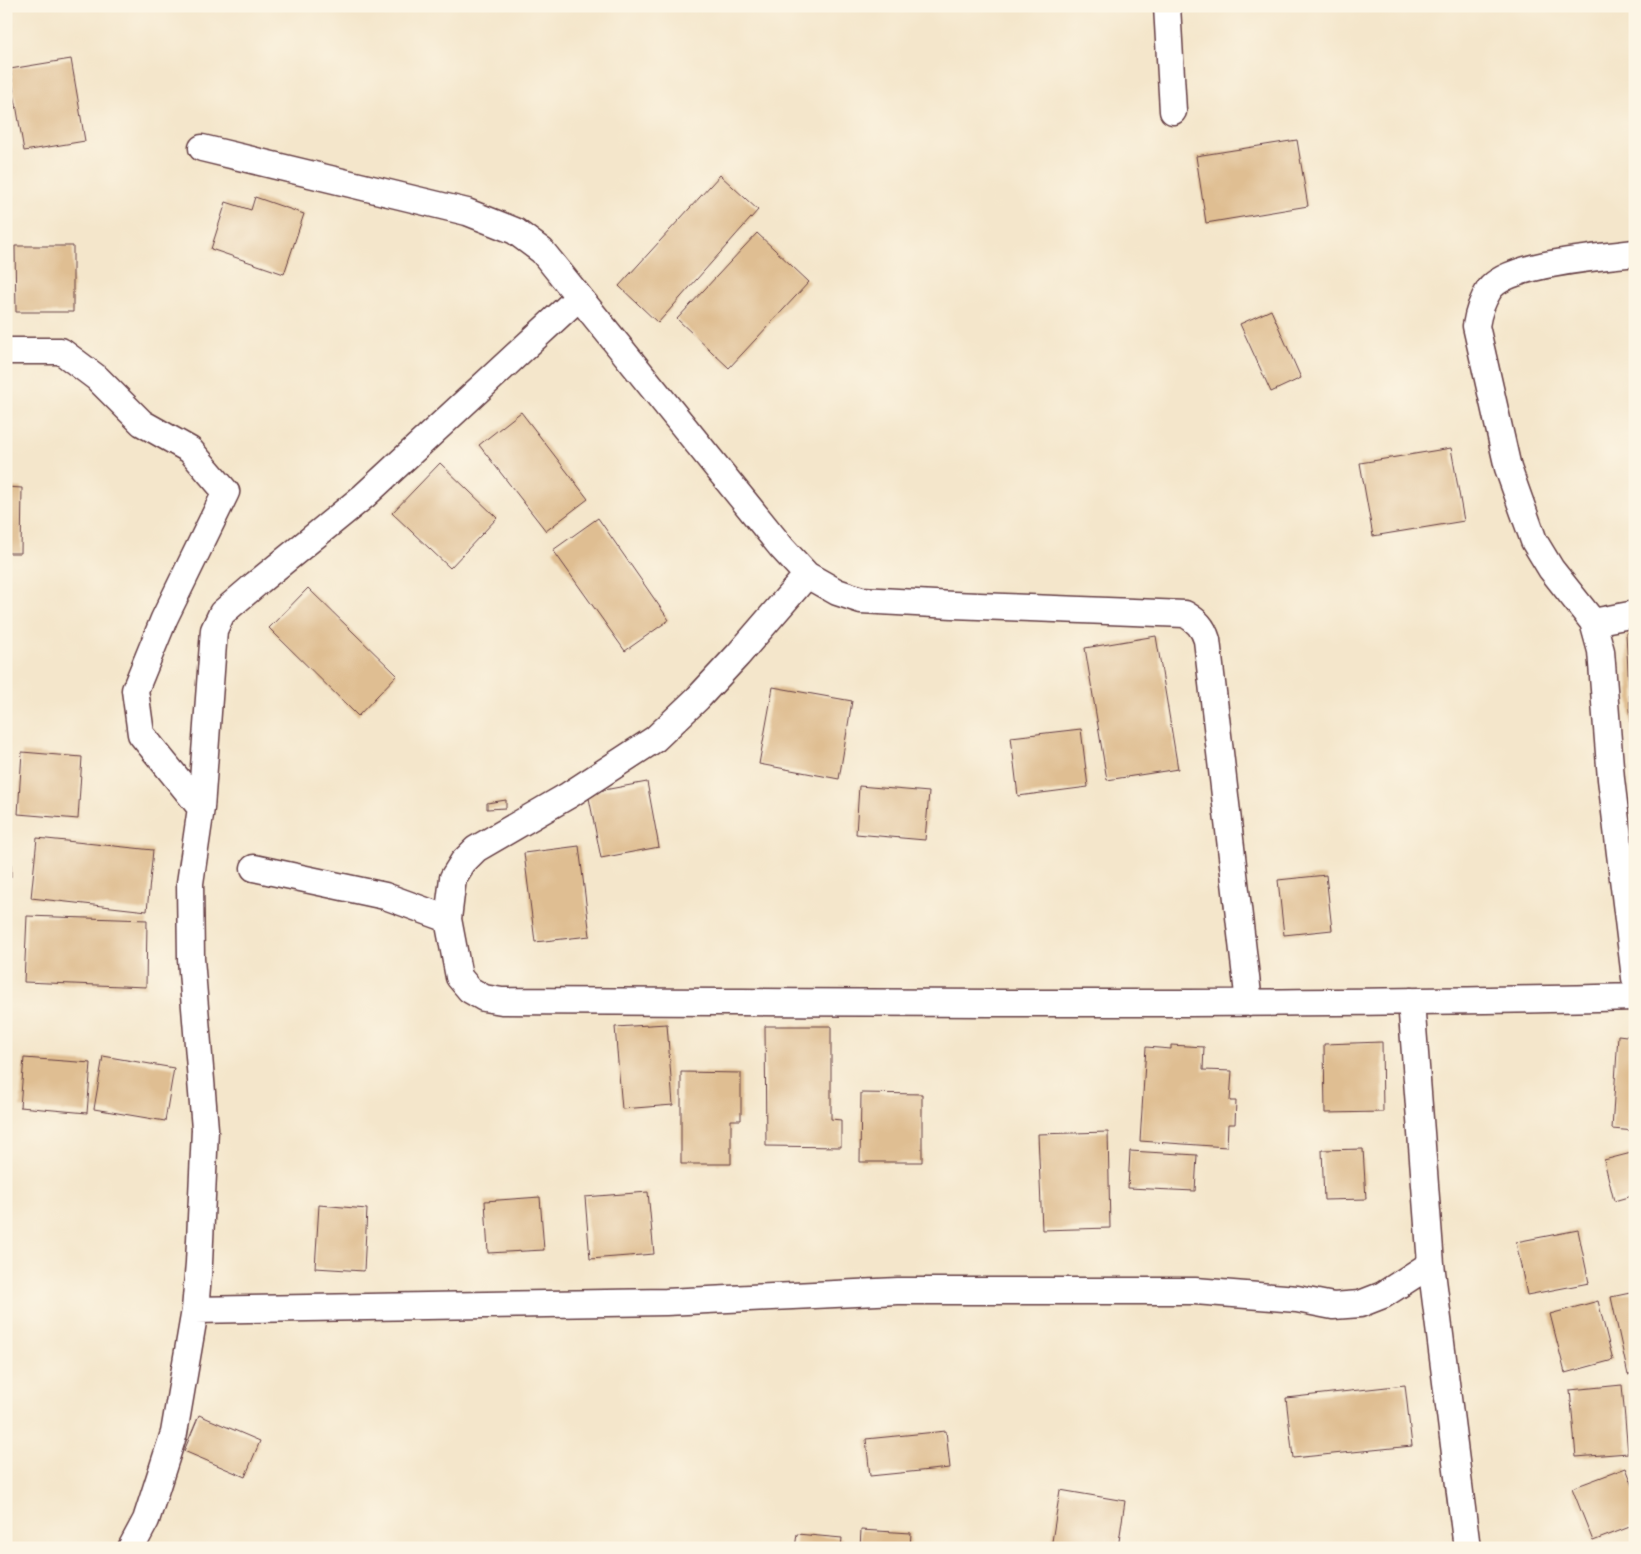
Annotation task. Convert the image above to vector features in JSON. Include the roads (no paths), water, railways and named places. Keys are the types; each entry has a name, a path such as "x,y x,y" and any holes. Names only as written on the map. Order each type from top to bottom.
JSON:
{"street":[{"path":"1167,6 1173,111"},
{"path":"202,148 467,212 515,231 542,251 782,548 807,575 837,592 861,600 954,606 1186,614 1197,621 1204,630 1207,640 1249,1003"},
{"path":"1635,253 1550,264 1505,277 1490,289 1480,309 1476,326 1508,468 1534,541 1551,569 1593,622 1601,651 1611,779 1635,978"},
{"path":"131,1548 146,1520 174,1433 200,1264 205,1129 191,959 190,884 201,808 214,630 222,613 364,496 579,297"},
{"path":"6,350 60,351 97,378 142,423 190,450 226,492 164,619 135,690 141,734 201,808"},
{"path":"807,575 732,662 655,739 569,795 476,849 463,862 453,878 448,919 460,977 470,990 484,998 502,1001 1249,1003 1450,1002 1635,997"},
{"path":"1593,622 1635,614"},
{"path":"254,868 386,896 448,919"},
{"path":"1411,1001 1431,1264 1466,1548"},
{"path":"194,1310 666,1302 898,1291 1194,1291 1297,1299 1332,1306 1360,1304 1383,1295 1431,1264"}]}
